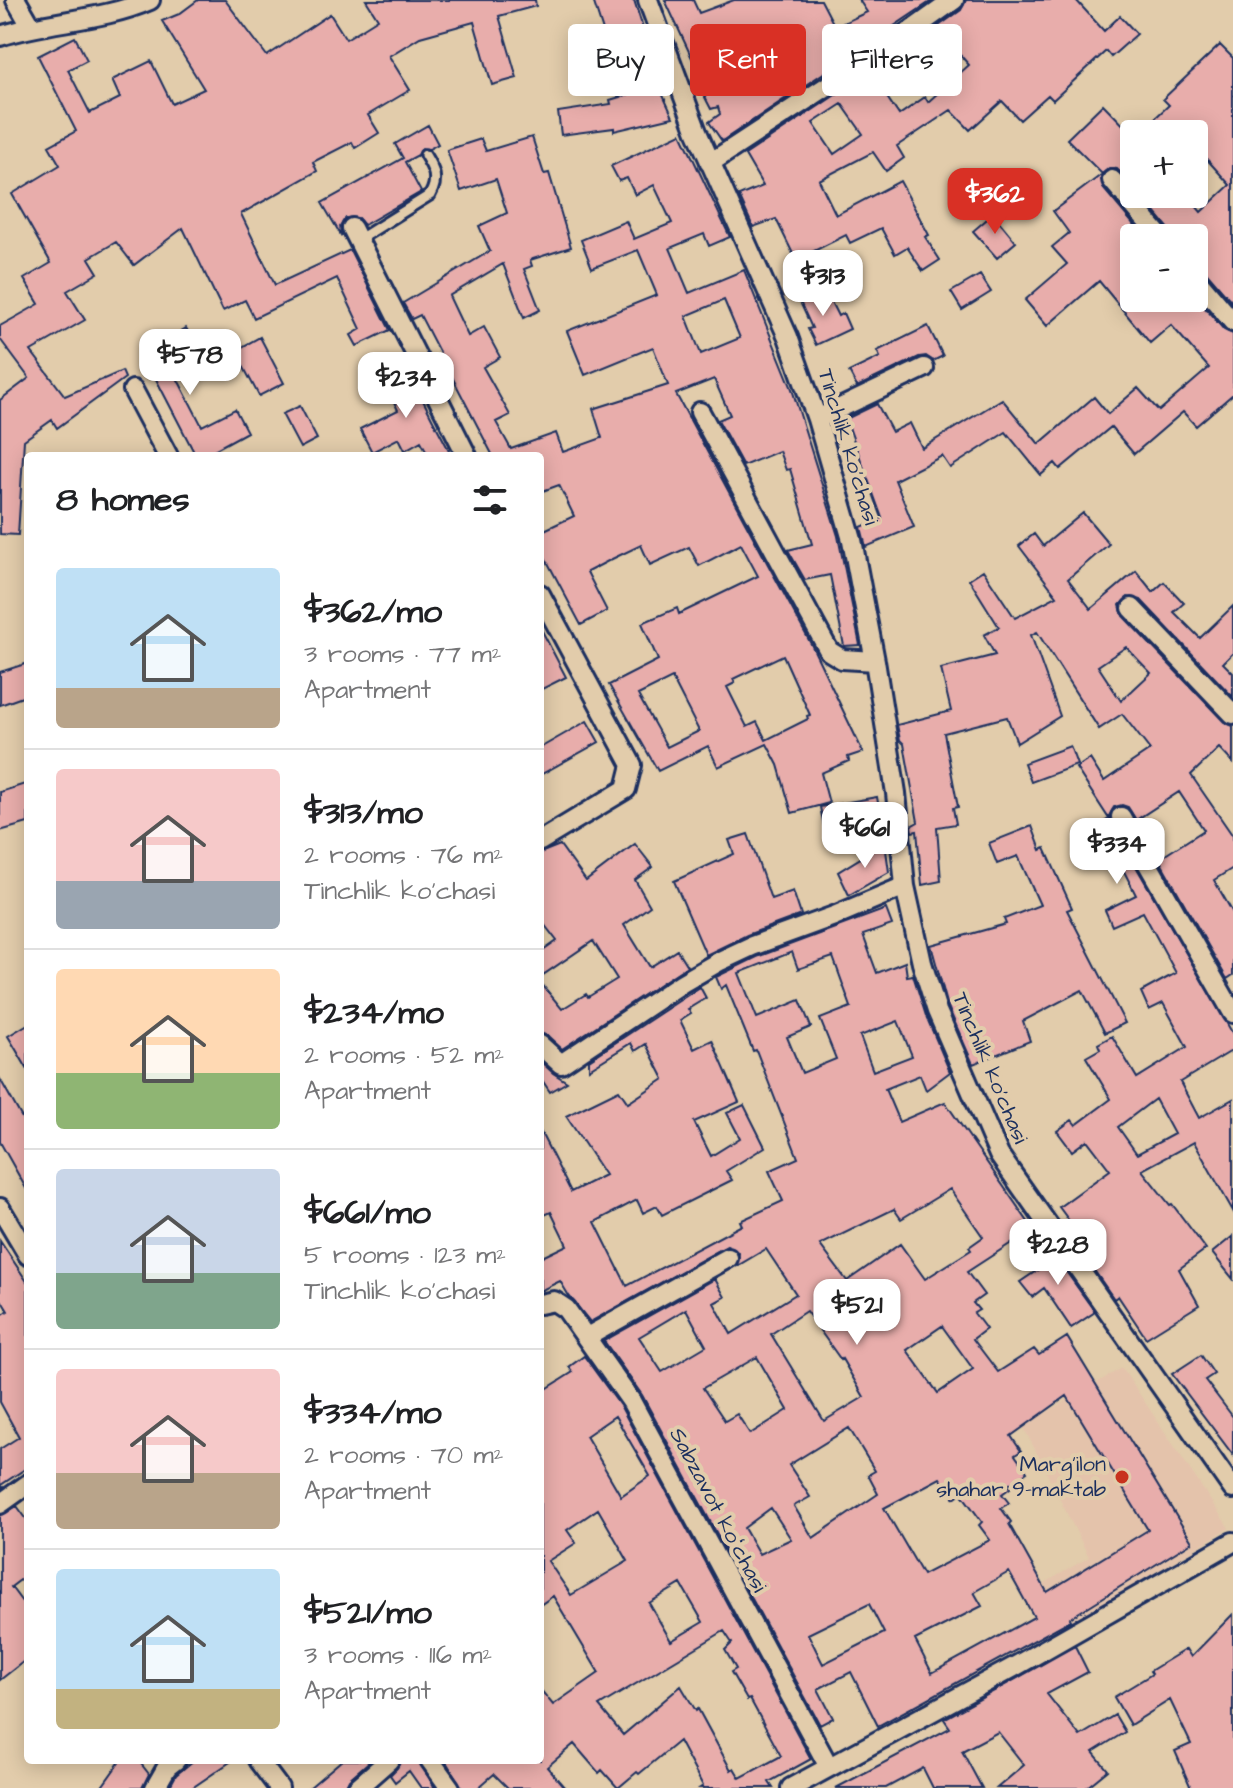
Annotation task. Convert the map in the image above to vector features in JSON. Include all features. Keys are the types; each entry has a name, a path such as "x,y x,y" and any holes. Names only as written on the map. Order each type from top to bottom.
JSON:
{"street":[{"path":"16,0 31,26"},
{"path":"0,36 31,26 93,17 150,0"},
{"name":"Tinchlik ko'chasi","path":"648,0 710,163 788,337 817,419 852,540 896,793 905,886 922,963 937,1011 999,1155 1233,1489"},
{"path":"710,163 954,0"},
{"path":"1112,180 1149,224"},
{"path":"355,234 465,452"},
{"path":"1208,293 1233,322"},
{"path":"817,419 924,368"},
{"path":"133,390 166,452"},
{"path":"700,412 829,651 842,659 875,661"},
{"path":"544,601 632,765 626,789 544,839"},
{"path":"1132,608 1233,714"},
{"path":"1121,817 1233,1013"},
{"path":"544,1049 561,1064 720,961 905,886"},
{"path":"0,1208 24,1248"},
{"path":"587,1337 728,1258"},
{"name":"Sabzavot koʻchasi","path":"544,1303 554,1301 566,1309 631,1401 829,1767"},
{"path":"0,1504 24,1487"},
{"path":"791,1788 1014,1667 1233,1542"},
{"path":"155,1788 171,1764"},
{"path":"261,1764 279,1788"},
{"path":"357,1788 384,1764"},
{"path":"433,1764 450,1788"}],"lane":[{"path":"355,234 430,195 435,185 435,171 425,155"}],"shaded area":[{"name":"Marg'ilon shahar 9-maktab","path":"1122,1368 1229,1528 1054,1634 1028,1593 1089,1557 1023,1426"}],"building":[{"path":"198,0 225,0 267,56 330,14 346,39 378,19 366,0 535,0 536,6 499,16 517,78 492,85 474,22 420,37 389,56 410,90 368,115 379,133 355,148 352,142 313,162 317,171 241,214 275,285 350,250 390,330 357,346 351,335 361,329 337,278 254,318 245,300 223,311 183,228 134,265 116,242 89,258 98,273 67,291 85,320 31,351 65,396 122,371 125,378 57,428 52,420 24,440 18,535 0,534 0,400 29,378 0,339 0,326 39,304 24,279 51,263 12,194 60,165 49,146 76,131 38,56 75,37 87,60 68,70 90,113 120,98 112,80 151,61 172,104 204,89 162,21 179,14"},
{"path":"593,0 634,0 642,24 601,24"},
{"path":"665,0 693,0 699,13 734,0 821,0 833,24 822,24 822,74 806,85 806,24 690,24 690,54"},
{"path":"859,0 933,0 897,24 841,24 867,12"},
{"path":"966,0 1076,0 1104,31 1120,16 1137,34 1111,57 1106,51 1053,100 1048,95 1020,120 1002,101 970,130 951,110 897,146 904,158 886,171 873,152 819,180 836,215 900,181 929,235 925,237 940,260 923,271 907,247 895,254 881,228 850,243 846,235 796,260 776,219 753,227 739,196 763,186 745,155 834,96 886,96 899,115 925,97 928,102 935,96 962,96 962,71 969,65 962,57 962,24 942,24 961,10","holes":["842,104 863,134 834,154 813,123"]},
{"path":"1220,45 1233,58 1233,303 1208,274 1208,224 1165,224 1152,208 1198,208 1201,212 1230,185 1208,161 1208,120 1153,120 1169,105 1163,99"},
{"path":"623,96 663,96 673,117 614,131 614,128 561,135 558,112 611,104 610,100"},
{"path":"704,96 789,96 722,141 709,122 720,114 718,107 711,109"},
{"path":"1103,104 1120,122 1120,172 1109,168 1102,174 1067,139"},
{"path":"428,125 438,144 429,149 422,148 418,155 405,162 421,192 364,225 358,218 346,218 340,227 342,237 322,203 403,158 395,144"},
{"path":"681,133 730,237 709,246 704,234 670,248 689,293 744,270 792,389 838,536 860,645 844,646 830,575 805,580 788,550 812,544 790,469 786,470 779,451 743,466 718,420 730,415 714,379 676,394 811,644 863,752 821,773 829,803 792,813 778,765 767,744 718,767 708,746 658,771 609,685 658,660 642,623 677,608 679,614 758,576 741,544 699,566 689,547 650,565 641,545 612,559 587,572 607,611 581,625 544,556 544,530 574,516 559,485 544,491 544,452 491,452 420,315 412,319 403,303 490,251 479,226 507,213 496,179 461,191 447,150 481,139 486,151 532,137 544,174 549,173 571,247 530,260 532,266 524,269 540,310 524,318 503,264 449,296 468,336 484,327 500,357 483,367 510,415 496,422 511,449 556,433 563,452 602,438 593,409 668,385 653,347 585,375 567,331 657,295 638,250 592,268 581,240 626,221 634,239 672,223 654,185 635,195 627,178 619,181 611,166","holes":["724,300 740,338 701,354 686,316","783,655 810,715 808,719 766,740 757,722 747,727 727,687 735,683 733,679","672,678 699,731 667,747 638,695"]},
{"path":"1101,175 1103,188 1133,224 1120,224 1120,307 1099,281 1047,326 1025,300 1067,264 1052,247 1069,233 1053,211"},
{"path":"993,214 1016,242 997,258 973,231"},
{"path":"980,275 991,292 962,310 951,292"},
{"path":"825,290 838,316 843,313 850,329 816,345 800,302"},
{"path":"1208,311 1224,330 1233,334 1233,394 1196,426 1183,412 1134,454 1111,427 1060,469 1055,463 1041,475 1006,432 950,468 942,456 895,480 914,527 866,547 861,527 882,518 846,419 877,404 892,432 910,423 922,448 1002,399 1039,444 1094,397 1108,414 1138,388 1159,411 1209,368 1171,325 1150,343 1124,312"},
{"path":"928,326 943,356 933,361 926,356 919,357 857,387 849,372 880,357 877,351"},
{"path":"186,328 201,353 173,370 202,426 235,409 247,432 215,452 194,452 143,354"},
{"path":"260,337 284,383 259,396 235,351"},
{"path":"403,361 450,452 427,452 421,441 405,450 399,438 372,452 360,429 398,410 391,396 400,392 388,369"},
{"path":"300,406 317,439 300,448 282,414"},
{"path":"1083,513 1109,544 1068,579 1091,609 1136,571 1153,592 1164,582 1184,603 1174,612 1200,638 1233,606 1233,653 1223,663 1233,673 1233,697 1141,600 1128,597 1120,605 1123,616 1224,722 1233,726 1233,763 1219,748 1191,775 1233,836 1233,868 1214,880 1233,913 1233,975 1227,979 1159,859 1204,830 1179,792 1136,820 1128,807 1122,805 1114,807 1109,816 1233,1034 1233,1050 1180,1082 1199,1118 1233,1099 1233,1211 1194,1142 1142,1170 1206,1249 1179,1269 1199,1305 1146,1338 1118,1296 1114,1299 1064,1227 1070,1222 1059,1207 1110,1170 1087,1140 1072,1151 1057,1131 1072,1120 1076,1125 1111,1099 1086,1057 1100,1049 1098,1044 1112,1036 1137,1078 1187,1047 1163,1003 1149,1010 1141,992 1176,973 1143,912 1112,926 1105,910 1136,895 1100,824 1109,819 1076,768 1090,759 1104,781 1150,750 1122,714 1099,729 1037,632 1031,635 1060,716 1017,743 1007,717 944,733 958,807 953,808 956,824 937,827 941,881 922,885 917,831 912,832 911,826 918,822 904,744 897,725 951,711 941,669 995,655 984,635 999,627 969,579 983,570 1015,618 1057,596 1019,546 1034,534 1043,546","holes":["1126,647 1151,673 1121,701 1098,666","1155,1099 1174,1134 1137,1154 1118,1127"]},
{"path":"544,635 566,677 544,688"},
{"path":"24,664 24,696 0,705 0,672"},
{"path":"587,721 599,742 544,773 544,746"},
{"path":"1070,746 1077,765 1031,782 1024,763"},
{"path":"24,784 24,824 0,831 0,792"},
{"path":"877,797 883,832 827,841 820,807"},
{"path":"1032,826 1041,850 1045,848 1072,908 1067,910 1125,1023 1105,1033 1082,990 1023,1021 1030,1041 973,1064 948,1007 931,945 1006,924 1004,919 1040,905 1018,856 997,864 989,843"},
{"path":"748,834 771,899 793,891 801,915 747,935 706,955 674,881 734,854 729,840"},
{"path":"885,843 889,872 849,895 838,872"},
{"path":"635,844 653,867 635,880 650,906 624,925 650,967 677,950 687,966 562,1049 544,1034 544,987 562,1009 617,979 593,941 544,974 544,950 557,941 544,924 544,851 560,845 586,881"},
{"path":"886,909 892,925 863,935 877,973 905,962 907,976 913,975 926,1016 950,1072 926,1090 920,1075 885,1089 899,1122 945,1102 1033,1229 967,1272 984,1295 973,1303 979,1310 974,1313 986,1329 973,1339 998,1372 1034,1349 1039,1355 1067,1337 1192,1542 1071,1620 878,1726 851,1672 818,1689 833,1718 820,1725 642,1395 604,1341 715,1279 725,1297 714,1303 731,1334 796,1294 766,1249 737,1266 739,1253 727,1246 590,1322 560,1281 544,1289 544,1256 567,1245 551,1212 544,1215 544,1139 571,1192 605,1175 566,1116 619,1090 628,1103 664,1079 646,1044 635,1051 631,1043 589,1069 589,1060 700,987 706,998 688,1009 691,1013 680,1020 694,1049 712,1040 739,1102 694,1122 711,1156 740,1138 727,1113 744,1105 765,1147 726,1171 732,1180 662,1215 657,1206 643,1213 637,1200 595,1222 627,1286 742,1225 740,1221 783,1201 769,1171 798,1158 756,1050 753,1051 726,985 721,989 716,977 757,957","holes":["792,952 798,969 833,957 851,1007 820,1019 836,1059 802,1073 787,1037 811,1027 800,1000 757,1018 739,973","898,1021 912,1056 873,1071 860,1036","950,1189 983,1237 969,1247 971,1250 925,1279 900,1244 847,1281 820,1245 894,1209 901,1219","686,1309 706,1346 662,1372 639,1337","806,1311 842,1359 864,1397 824,1421 771,1334","942,1326 973,1369 938,1393 907,1350","757,1357 788,1410 750,1434 737,1414 725,1421 703,1388","1067,1396 1148,1530 1047,1592 1001,1508 1009,1503 1002,1494 1010,1488 1008,1485 1027,1472 1015,1455 1021,1451 1011,1436","849,1428 875,1471 868,1475 878,1494 813,1538 794,1506 810,1497 789,1465","940,1478 954,1498 961,1493 982,1522 979,1525 990,1540 923,1575 884,1508","771,1508 791,1539 759,1554 744,1528","1009,1572 1034,1617 932,1673 915,1640 982,1606 974,1592","869,1604 884,1633 823,1664 808,1634"]},
{"path":"24,1026 24,1063 8,1036"},
{"path":"544,1065 567,1082 550,1092 544,1083"},
{"path":"0,1079 22,1118 24,1117 24,1185 0,1142"},
{"path":"1233,1236 1233,1279 1212,1253"},
{"path":"0,1241 24,1277 24,1470 1,1485 3,1487 0,1489 0,1449 19,1437 0,1402 0,1316 8,1311 0,1298"},
{"path":"1045,1242 1095,1312 1071,1328 1044,1288 1032,1297 1020,1282 1042,1267 1031,1253"},
{"path":"1201,1355 1214,1374 1205,1380 1233,1417 1233,1455 1172,1374"},
{"path":"584,1356 621,1407 811,1759 769,1782 773,1788 700,1788 703,1786 679,1741 618,1788 602,1770 599,1773 574,1744 547,1767 565,1788 508,1788 494,1774 478,1788 462,1788 447,1764 544,1764 544,1694 553,1705 599,1673 553,1596 544,1602 544,1390 573,1372 569,1367","holes":["615,1416 650,1476 621,1496 586,1436","598,1509 628,1561 571,1595 548,1561 576,1543 567,1530","681,1584 703,1622 671,1641 649,1603","724,1631 732,1643 725,1650 736,1669 731,1672 747,1700 750,1699 781,1756 740,1778 734,1768 731,1770 698,1709 696,1711 681,1686 623,1735 599,1706"]},
{"path":"17,1506 24,1516 24,1577 11,1587 24,1605 24,1661 0,1680 0,1516"},
{"path":"1233,1614 1233,1788 1191,1788 1175,1751 1191,1744 1170,1700 1130,1725 1114,1697 1186,1649 1191,1657"},
{"path":"1075,1646 1088,1672 1047,1694 1080,1736 1115,1715 1125,1732 1093,1752 1108,1770 1086,1788 997,1788 1024,1765 998,1732 962,1751 982,1788 933,1788 923,1768 886,1788 836,1788 950,1728 944,1719"},
{"path":"118,1764 141,1764 149,1774 142,1788 101,1788"},
{"path":"189,1764 227,1764 192,1788 169,1788 176,1775"},
{"path":"337,1764 366,1764 349,1779 345,1788 309,1788"},
{"path":"399,1764 420,1764 435,1788 421,1788 409,1771 395,1782 390,1775"}],"place":[{"name":"Marg'ilon shahar 9-maktab","path":"1122,1477"}]}
